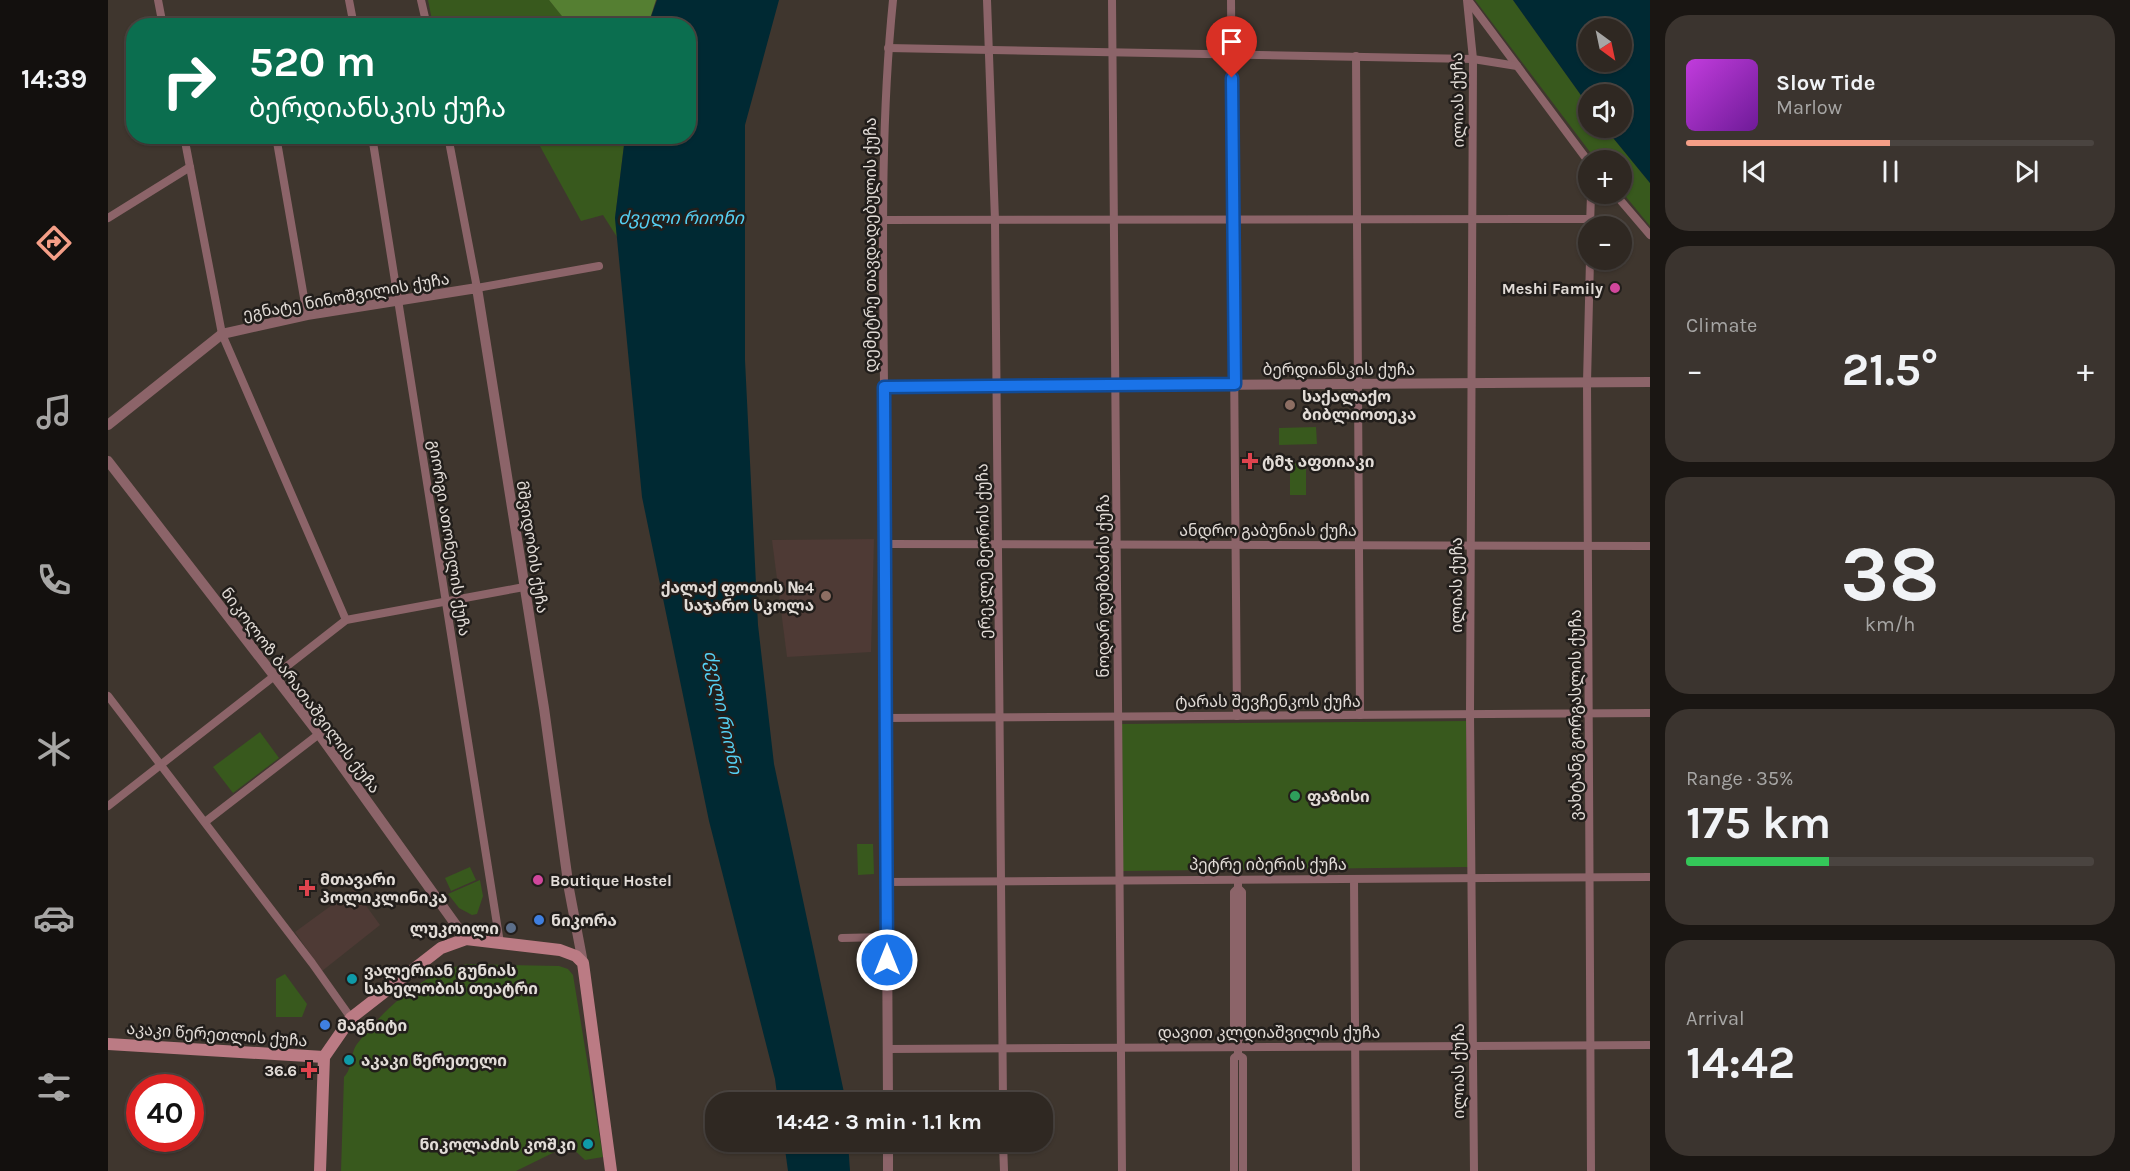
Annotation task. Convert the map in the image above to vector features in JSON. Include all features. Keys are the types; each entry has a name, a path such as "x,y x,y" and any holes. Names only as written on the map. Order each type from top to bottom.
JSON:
{"main road":[{"path":"321,1171 324,1057 351,1018 441,948 466,939 560,950 576,956 583,963 611,1171"},
{"name":"აკაკი წერეთლის ქუჩა","path":"108,1044 324,1057"}],"street":[{"path":"158,0 161,18"},
{"path":"349,0 352,18"},
{"path":"421,0 425,18"},
{"name":"დემეტრე თავდადებულის ქუჩა","path":"888,1092 883,220 888,48 893,0"},
{"name":"ერეკლე მეორის ქუჩა","path":"987,0 994,220 1003,1092"},
{"name":"ნოდარ დუმბაძის ქუჩა","path":"1112,0 1122,1171"},
{"path":"1231,0 1238,716"},
{"path":"1467,0 1579,150"},
{"name":"ილიას ქუჩა","path":"1467,0 1473,59 1470,714 1474,1171"},
{"path":"888,48 1473,59 1517,66"},
{"path":"1356,57 1360,715"},
{"path":"186,144 222,334 346,620"},
{"path":"277,144 307,315"},
{"name":"გიორგი ათონელის ქუჩა","path":"373,144 444,602 500,943"},
{"name":"მშვიდობის ქუჩა","path":"450,144 477,288 569,889 583,963"},
{"path":"108,218 190,167"},
{"path":"1624,204 1650,235"},
{"path":"883,220 1472,219 1578,223"},
{"path":"477,288 599,266"},
{"name":"ვახტანგ გორგასლის ქუჩა","path":"1590,270 1587,382 1592,1171"},
{"name":"ეგნატე ნინოშვილის ქუჩა","path":"108,425 222,334 307,315 477,288"},
{"name":"ბერდიანსკის ქუჩა","path":"884,387 1650,382"},
{"name":"ნიკოლოზ ბარათაშვილის ქუჩა","path":"108,461 319,734 466,939"},
{"name":"ანდრო გაბუნიას ქუჩა","path":"885,544 1650,546"},
{"path":"108,806 346,620 524,587"},
{"path":"108,696 351,1018"},
{"name":"ტარას შევჩენკოს ქუჩა","path":"886,718 1650,713"},
{"path":"205,822 319,734"},
{"name":"პეტრე იბერის ქუჩა","path":"886,882 1120,880 1238,884 1354,879 1650,877"},
{"path":"1354,879 1356,1171"},
{"path":"1234,1171 1234,1058 1242,1036 1242,892 1238,884"},
{"path":"842,938 887,937"},
{"path":"560,950 581,945"},
{"name":"დავით კლდიაშვილის ქუჩა","path":"888,1049 1650,1045"},
{"path":"1238,1047 1243,1058 1243,1171"},
{"path":"888,1152 888,1171"},
{"path":"1003,1152 1004,1171"}],"shaded area":[{"name":"ქალაქ ფოთის №4 საჯარო სკოლა","path":"874,539 871,652 787,657 772,540"},
{"path":"354,889 380,925 322,971 295,932"}],"green space":[{"path":"428,0 549,0 564,18 432,18"},
{"path":"549,0 656,0 650,18 564,18"},
{"path":"1475,0 1513,0 1578,91 1578,136"},
{"path":"1579,138 1613,138 1623,150 1588,150"},
{"path":"539,144 624,144 615,218 617,237 603,215 581,221"},
{"path":"1632,161 1650,183 1650,226 1632,204"},
{"path":"1316,427 1317,444 1279,445 1279,428"},
{"path":"1290,463 1306,463 1306,495 1290,495"},
{"name":"ფაზისი","path":"1466,721 1468,867 1123,871 1122,724"},
{"path":"260,732 279,758 233,793 213,767"},
{"path":"857,844 873,844 874,874 858,875"},
{"path":"470,867 476,880 451,891 445,878"},
{"path":"480,880 483,896 477,914 472,915 459,908 448,894"},
{"path":"468,964 559,966 568,969 573,975 603,1157 585,1160 569,1145 516,1171 341,1171 344,1077 357,1044 379,1018 420,983 452,968"},
{"path":"285,974 307,1004 302,1017 276,1017 276,979"}],"water":[{"name":"ძველი რიონი","path":"657,0 779,0 745,125 745,360 758,625 774,764 844,1092 777,1092 709,821 642,497 615,218 624,144 696,144 696,18 651,18"},
{"path":"1513,0 1650,0 1650,183 1632,161 1632,150 1623,150 1613,138 1632,138 1632,84 1578,84 1578,91"},
{"path":"785,1152 849,1152 850,1171 788,1171"}],"place":[{"name":"Meshi Family","path":"1615,288"},
{"name":"საქალაქო ბიბლიოთეკა","path":"1290,405"},
{"name":"ტმჯ აფთიაკი","path":"1250,461"},
{"name":"ქალაქ ფოთის №4 საჯარო სკოლა","path":"826,596"},
{"name":"ფაზისი","path":"1295,796"},
{"name":"Boutique Hostel","path":"538,880"},
{"name":"მთავარი პოლიკლინიკა","path":"307,888"},
{"name":"ნიკორა","path":"539,920"},
{"name":"ლუკოილი","path":"511,928"},
{"name":"ვალერიან გუნიას სახელობის თეატრი","path":"352,979"},
{"name":"მაგნიტი","path":"325,1025"},
{"name":"აკაკი წერეთელი","path":"349,1060"},
{"name":"36.6","path":"309,1070"},
{"name":"ნიკოლაძის კოშკი","path":"588,1144"}],"route":[{"path":"887,960 884,387 1235,384 1232,78"}]}
